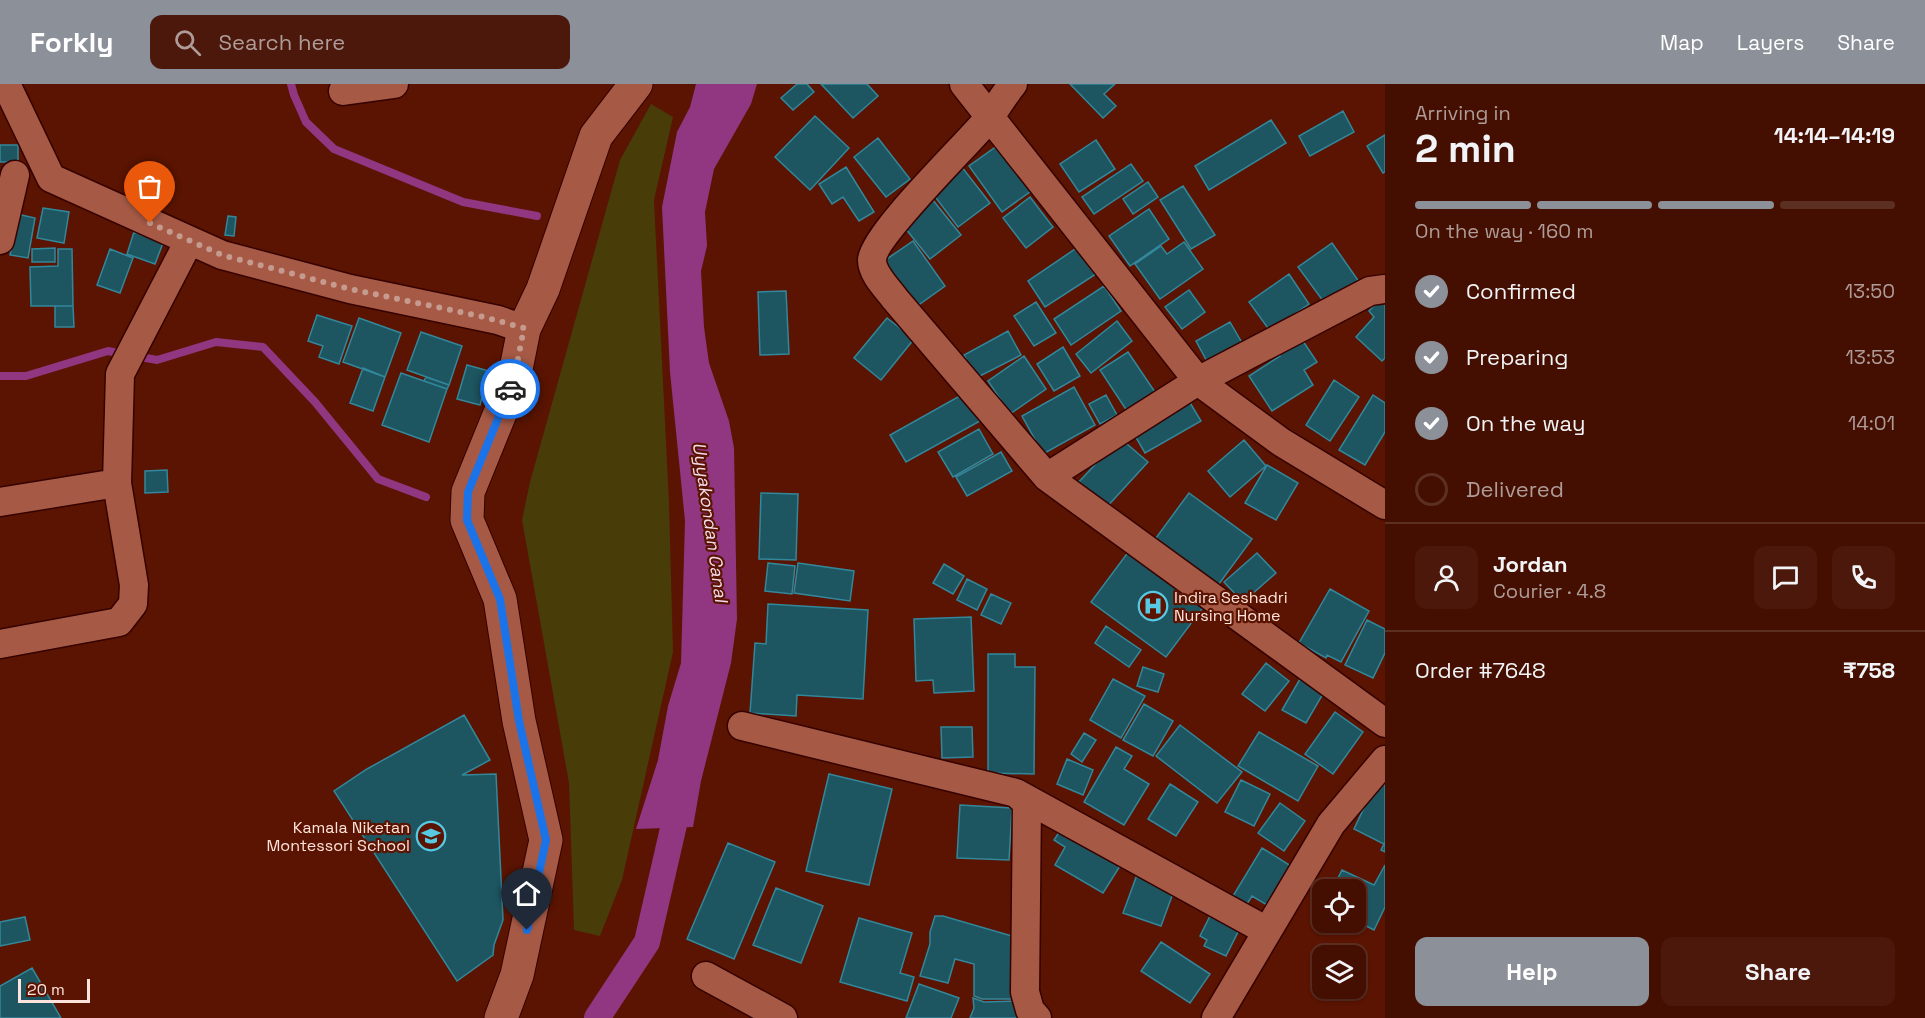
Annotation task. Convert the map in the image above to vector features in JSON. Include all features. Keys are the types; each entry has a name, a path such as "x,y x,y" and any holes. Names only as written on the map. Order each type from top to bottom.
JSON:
{"street":[{"path":"6,84 51,178"},
{"path":"343,91 394,84"},
{"path":"501,1018 517,975 546,840 519,721 500,599 467,520 468,492 514,379 524,328 543,289 596,135 636,84"},
{"path":"964,84 1198,381 1281,442 1385,505"},
{"path":"1013,84 989,118 937,173 889,230 875,249 872,258 874,269 895,299 1047,477 1385,723"},
{"path":"0,240 8,174 51,178 189,241 232,258 350,289 524,328"},
{"path":"0,644 119,622 133,604 134,585 117,483 120,374 189,241"},
{"path":"1047,477 1198,381 1370,291 1385,289"},
{"path":"0,502 117,483"},
{"path":"742,726 1016,793 1267,931"},
{"path":"1216,1018 1331,824 1385,760"},
{"path":"1016,793 1027,803 1025,992 1030,1010 1037,1018"},
{"path":"706,976 783,1018"}],"shaded area":[{"path":"651,104 673,117 654,200 669,502 673,652 622,880 600,936 574,930 569,783 522,520 530,482 620,160"}],"water":[{"path":"696,84 757,84 751,104 714,169 705,212 707,246 701,271 704,327 709,363 729,421 734,448 737,619 731,663 701,781 693,827 636,829 658,760 668,706 681,663 685,521 670,372 662,207 677,132 690,107"}],"building":[{"path":"797,84 807,84 814,92 793,110 781,98"},
{"path":"821,84 867,84 878,96 853,118"},
{"path":"1070,84 1115,84 1104,94 1116,106 1103,118"},
{"path":"1343,111 1354,132 1310,156 1299,136"},
{"path":"815,116 849,148 810,190 775,157"},
{"path":"1271,120 1286,143 1209,190 1195,166"},
{"path":"1385,135 1385,172 1383,173 1367,146"},
{"path":"878,138 910,179 886,197 854,157"},
{"path":"1096,140 1115,169 1079,192 1060,164"},
{"path":"1001,143 1034,189 1002,212 969,166"},
{"path":"0,145 18,145 18,162 0,162"},
{"path":"1131,164 1143,181 1094,214 1082,197"},
{"path":"961,166 990,203 958,227 930,190"},
{"path":"846,167 874,212 859,221 843,197 832,204 819,184"},
{"path":"1148,182 1158,197 1133,214 1123,199"},
{"path":"1183,186 1215,235 1191,249 1160,200"},
{"path":"1030,197 1053,227 1026,248 1003,218"},
{"path":"932,199 961,235 930,259 901,223"},
{"path":"43,208 69,212 64,243 37,238"},
{"path":"1149,209 1169,239 1130,266 1109,236"},
{"path":"17,214 35,218 28,258 10,255"},
{"path":"228,216 236,217 234,236 225,235"},
{"path":"134,232 163,243 155,264 127,254"},
{"path":"913,241 945,286 913,309 881,263"},
{"path":"1184,242 1203,269 1160,299 1135,264 1161,246 1167,254"},
{"path":"1332,243 1362,286 1329,309 1298,267"},
{"path":"1078,247 1096,274 1045,307 1028,281"},
{"path":"55,248 55,262 32,262 32,249"},
{"path":"58,249 72,249 73,306 31,306 30,267 58,266"},
{"path":"110,249 133,258 120,293 97,285"},
{"path":"1289,274 1309,304 1270,331 1249,302"},
{"path":"1104,286 1121,311 1071,345 1054,319"},
{"path":"1189,290 1205,312 1182,329 1165,307"},
{"path":"786,291 789,354 760,355 758,292"},
{"path":"1383,296 1385,297 1385,358 1382,361 1356,337 1374,317 1369,311"},
{"path":"1036,302 1056,333 1034,346 1014,316"},
{"path":"55,306 73,306 74,327 55,327"},
{"path":"317,315 352,326 339,364 319,357 323,346 308,341"},
{"path":"359,318 401,333 385,377 343,362"},
{"path":"887,318 914,339 881,380 854,358"},
{"path":"1117,321 1132,341 1091,373 1076,354"},
{"path":"1230,322 1245,348 1210,367 1196,341"},
{"path":"1008,331 1021,355 976,378 964,355"},
{"path":"421,332 462,346 449,385 407,370"},
{"path":"1299,335 1317,362 1304,370 1313,385 1272,411 1249,376 1280,356 1275,350"},
{"path":"1063,347 1080,376 1054,391 1037,364"},
{"path":"1128,352 1155,392 1127,411 1100,370"},
{"path":"1024,356 1046,389 1010,414 988,381"},
{"path":"467,365 489,371 480,405 457,399"},
{"path":"363,368 385,377 373,411 350,403"},
{"path":"401,373 447,389 429,442 382,425"},
{"path":"426,377 449,385 447,389 424,381"},
{"path":"1334,380 1359,397 1330,441 1306,425"},
{"path":"1074,387 1095,425 1043,454 1022,416"},
{"path":"965,393 980,421 906,462 890,435"},
{"path":"1106,395 1117,415 1100,424 1089,404"},
{"path":"1373,395 1385,403 1385,432 1365,465 1339,450"},
{"path":"1189,401 1201,421 1145,453 1134,434"},
{"path":"979,429 993,454 953,477 938,452"},
{"path":"1120,438 1148,462 1104,510 1076,485"},
{"path":"1244,440 1266,466 1230,497 1208,471"},
{"path":"1001,452 1012,471 967,496 956,477"},
{"path":"1267,465 1298,483 1276,520 1245,503"},
{"path":"167,470 168,492 145,493 145,471"},
{"path":"761,493 798,494 796,560 759,559"},
{"path":"1189,493 1252,539 1216,588 1153,542"},
{"path":"1129,551 1204,606 1166,657 1091,602"},
{"path":"1257,553 1276,573 1243,602 1224,582"},
{"path":"768,563 795,566 792,594 765,591"},
{"path":"798,563 854,571 850,601 794,593"},
{"path":"944,564 964,576 953,594 933,583"},
{"path":"967,579 987,589 977,610 957,600"},
{"path":"1330,589 1369,611 1341,662 1327,655 1326,658 1299,643"},
{"path":"991,594 1011,603 1001,624 981,615"},
{"path":"768,604 868,610 863,699 797,695 796,716 750,713 755,643 766,644"},
{"path":"971,617 974,691 934,693 933,680 916,681 914,619"},
{"path":"1367,620 1385,629 1385,653 1373,678 1345,665"},
{"path":"1106,626 1141,650 1129,667 1095,643"},
{"path":"988,654 1015,654 1015,667 1035,667 1034,774 988,773"},
{"path":"1266,663 1289,681 1265,711 1242,694"},
{"path":"1143,667 1164,674 1158,692 1137,686"},
{"path":"1113,679 1145,696 1121,738 1090,720"},
{"path":"1300,679 1324,692 1306,723 1282,710"},
{"path":"1144,704 1173,721 1153,756 1123,740"},
{"path":"1335,712 1363,732 1333,774 1305,754"},
{"path":"464,715 490,760 462,775 496,774 503,920 493,955 457,981 334,791 367,769"},
{"path":"1180,725 1242,772 1217,803 1156,756"},
{"path":"941,727 972,727 973,757 942,758"},
{"path":"1259,732 1318,766 1298,801 1238,766"},
{"path":"1084,733 1096,740 1082,762 1071,754"},
{"path":"1116,747 1132,756 1124,769 1149,784 1124,825 1084,802"},
{"path":"1067,759 1093,770 1083,795 1057,784"},
{"path":"1382,770 1385,771 1385,852 1381,850 1384,844 1354,829"},
{"path":"829,774 892,789 869,885 806,871"},
{"path":"1241,780 1270,794 1254,826 1225,812"},
{"path":"1170,784 1198,802 1176,836 1148,819"},
{"path":"1280,803 1305,821 1284,851 1258,833"},
{"path":"960,805 1012,808 1009,860 957,858"},
{"path":"1065,823 1125,858 1103,893 1055,865 1065,847 1054,840"},
{"path":"728,843 775,862 734,959 687,939"},
{"path":"1262,848 1291,866 1267,905 1252,896 1243,910 1230,901"},
{"path":"1385,865 1385,907 1374,930 1366,926 1366,881 1374,885"},
{"path":"1342,870 1361,879 1338,879"},
{"path":"1138,872 1176,885 1161,926 1123,913"},
{"path":"776,888 823,906 801,963 753,945"},
{"path":"1214,908 1243,922 1226,956 1204,946 1207,940 1200,936"},
{"path":"935,916 943,916 1012,936 1012,999 982,999 974,996 974,964 955,959 948,983 920,976 930,944 930,932"},
{"path":"25,917 30,940 0,946 0,922"},
{"path":"859,918 912,933 900,973 914,977 907,1001 840,982"},
{"path":"1161,942 1210,974 1190,1003 1141,971"},
{"path":"32,968 61,1018 0,1018 0,986"},
{"path":"919,984 959,998 951,1018 906,1018"},
{"path":"973,998 984,1002 1017,1001 1017,1018 970,1018 974,1008"}],"waterway":[{"path":"291,84 306,122 334,149 463,202 537,216"},
{"path":"135,356 157,360 216,342 263,347 315,402 378,479 426,497"},
{"path":"0,376 26,376 108,351 124,354"},
{"name":"Uyyakondan Canal","path":"597,1018 647,942 681,794"}],"way so far":[{"path":"150,223 222,255 350,289 498,320 524,328 510,389"}],"place":[{"name":"Indira Seshadri Nursing Home","path":"1153,606"},
{"name":"Kamala Niketan Montessori School","path":"431,836"}],"route":[{"path":"510,389 468,492 467,520 500,599 519,721 546,840 527,930"}]}
